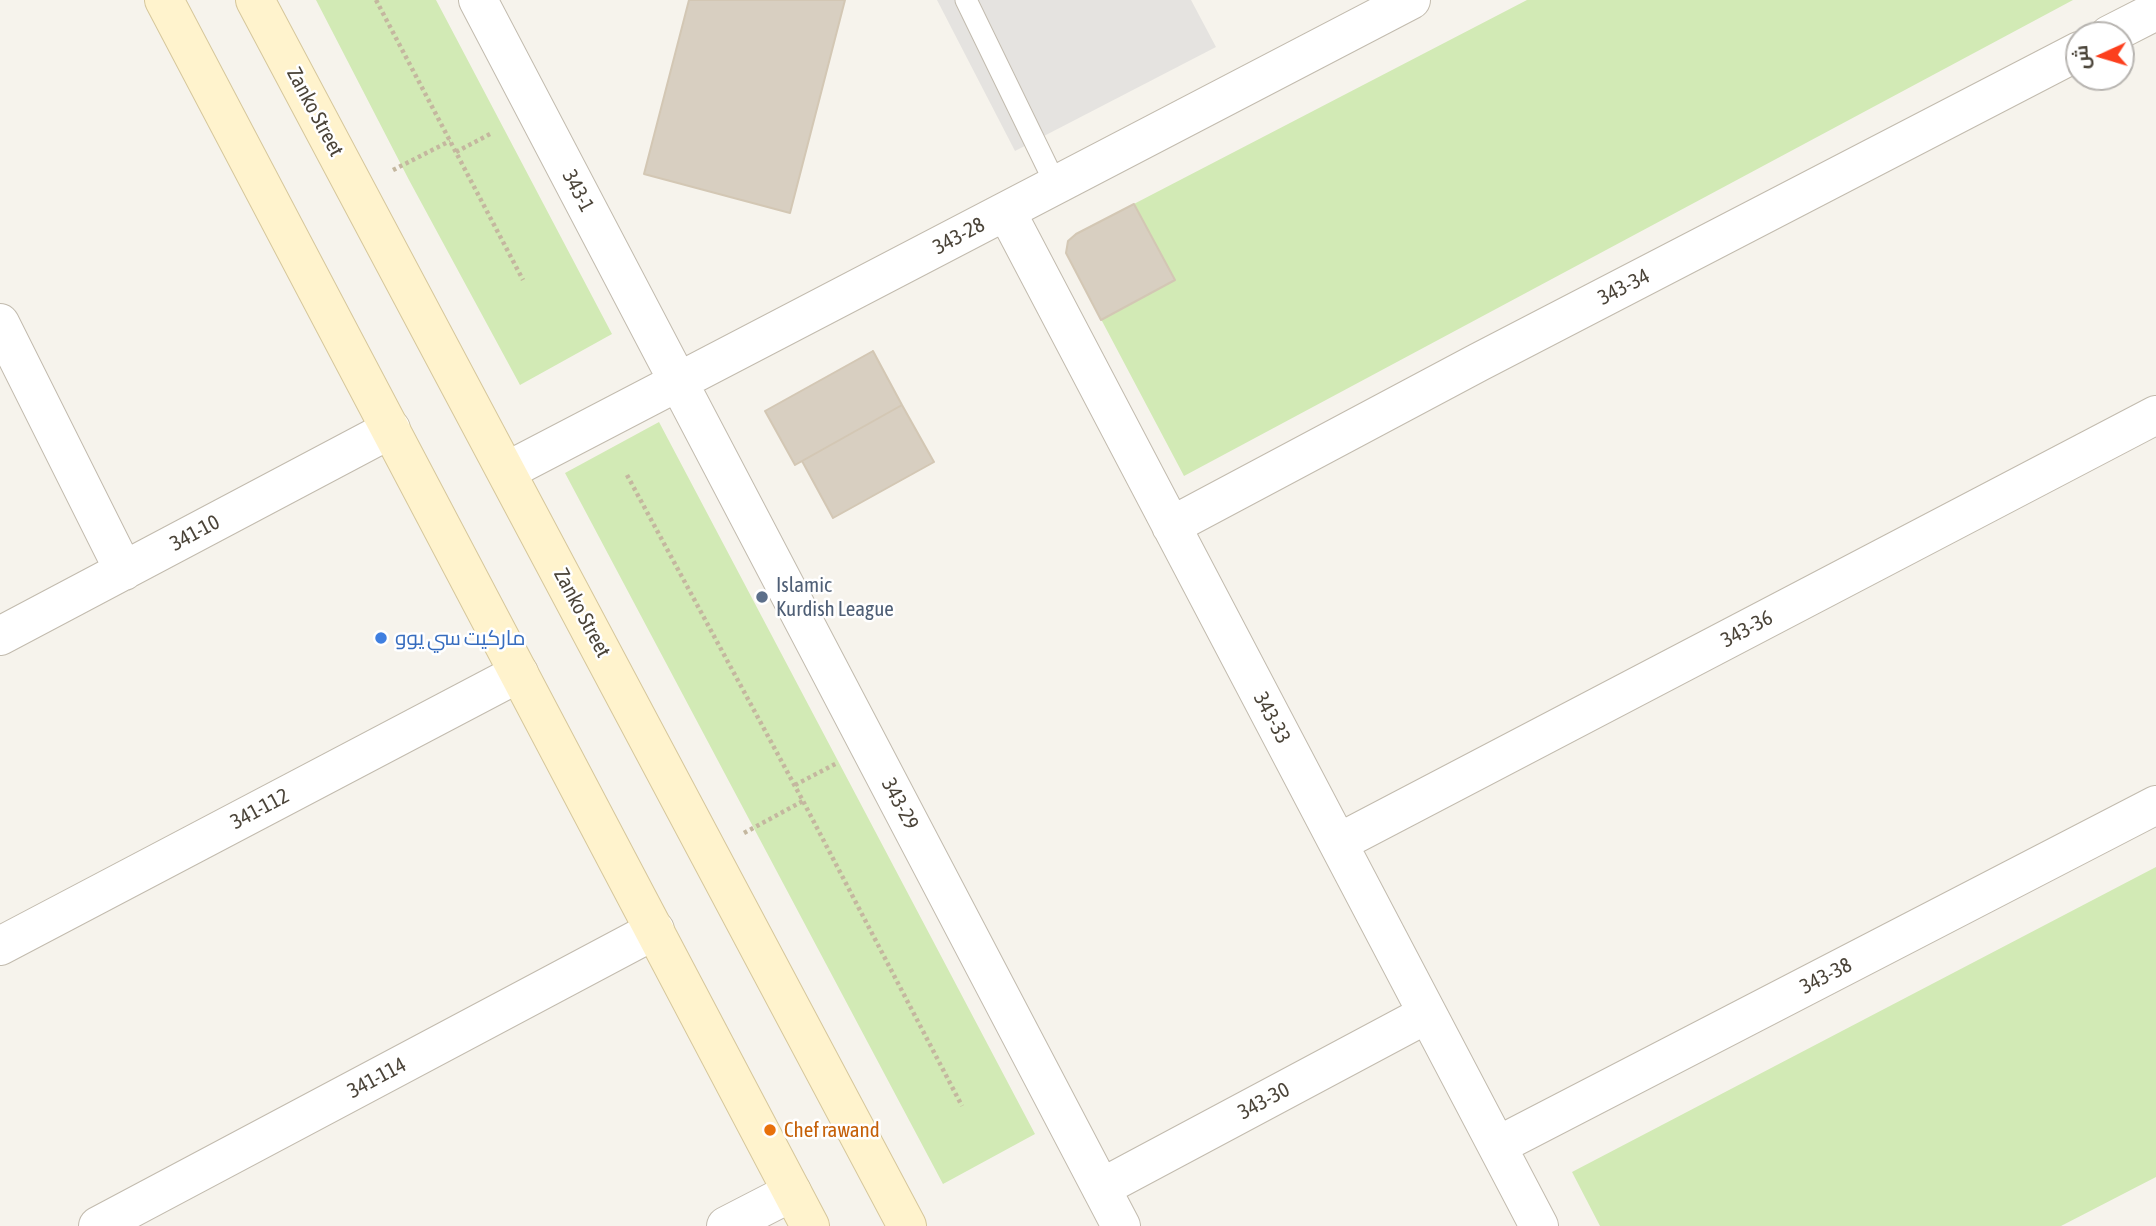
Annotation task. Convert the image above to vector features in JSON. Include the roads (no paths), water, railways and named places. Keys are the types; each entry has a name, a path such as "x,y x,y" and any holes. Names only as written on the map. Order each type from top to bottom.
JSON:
{"main road":[{"path":"164,0 810,1226"},
{"name":"Zanko Street","path":"255,0 907,1226"}],"street":[{"name":"343-1","path":"478,0 678,382"},
{"name":"343-28","path":"506,471 1411,0"},
{"path":"2135,22 2156,11"},
{"name":"343-34","path":"1171,526 1479,362 2065,58"},
{"name":"343-33","path":"1006,211 1539,1226"},
{"path":"0,323 124,571"},
{"name":"343-29","path":"678,382 1121,1226"},
{"name":"343-36","path":"1338,843 2156,415"},
{"name":"341-10","path":"0,636 391,429"},
{"name":"341-112","path":"0,946 519,673"},
{"name":"343-38","path":"1497,1146 2156,805"},
{"name":"341-114","path":"98,1226 655,930"},
{"name":"343-30","path":"1101,1188 1427,1014"},
{"path":"726,1226 792,1192"}],"lane":[{"path":"966,0 1056,185"}],"place":[{"name":"Islamic Kurdish League","path":"762,597"},
{"name":"ماركيت سي يوو","path":"381,638"},
{"name":"Chef rawand","path":"770,1130"}]}
